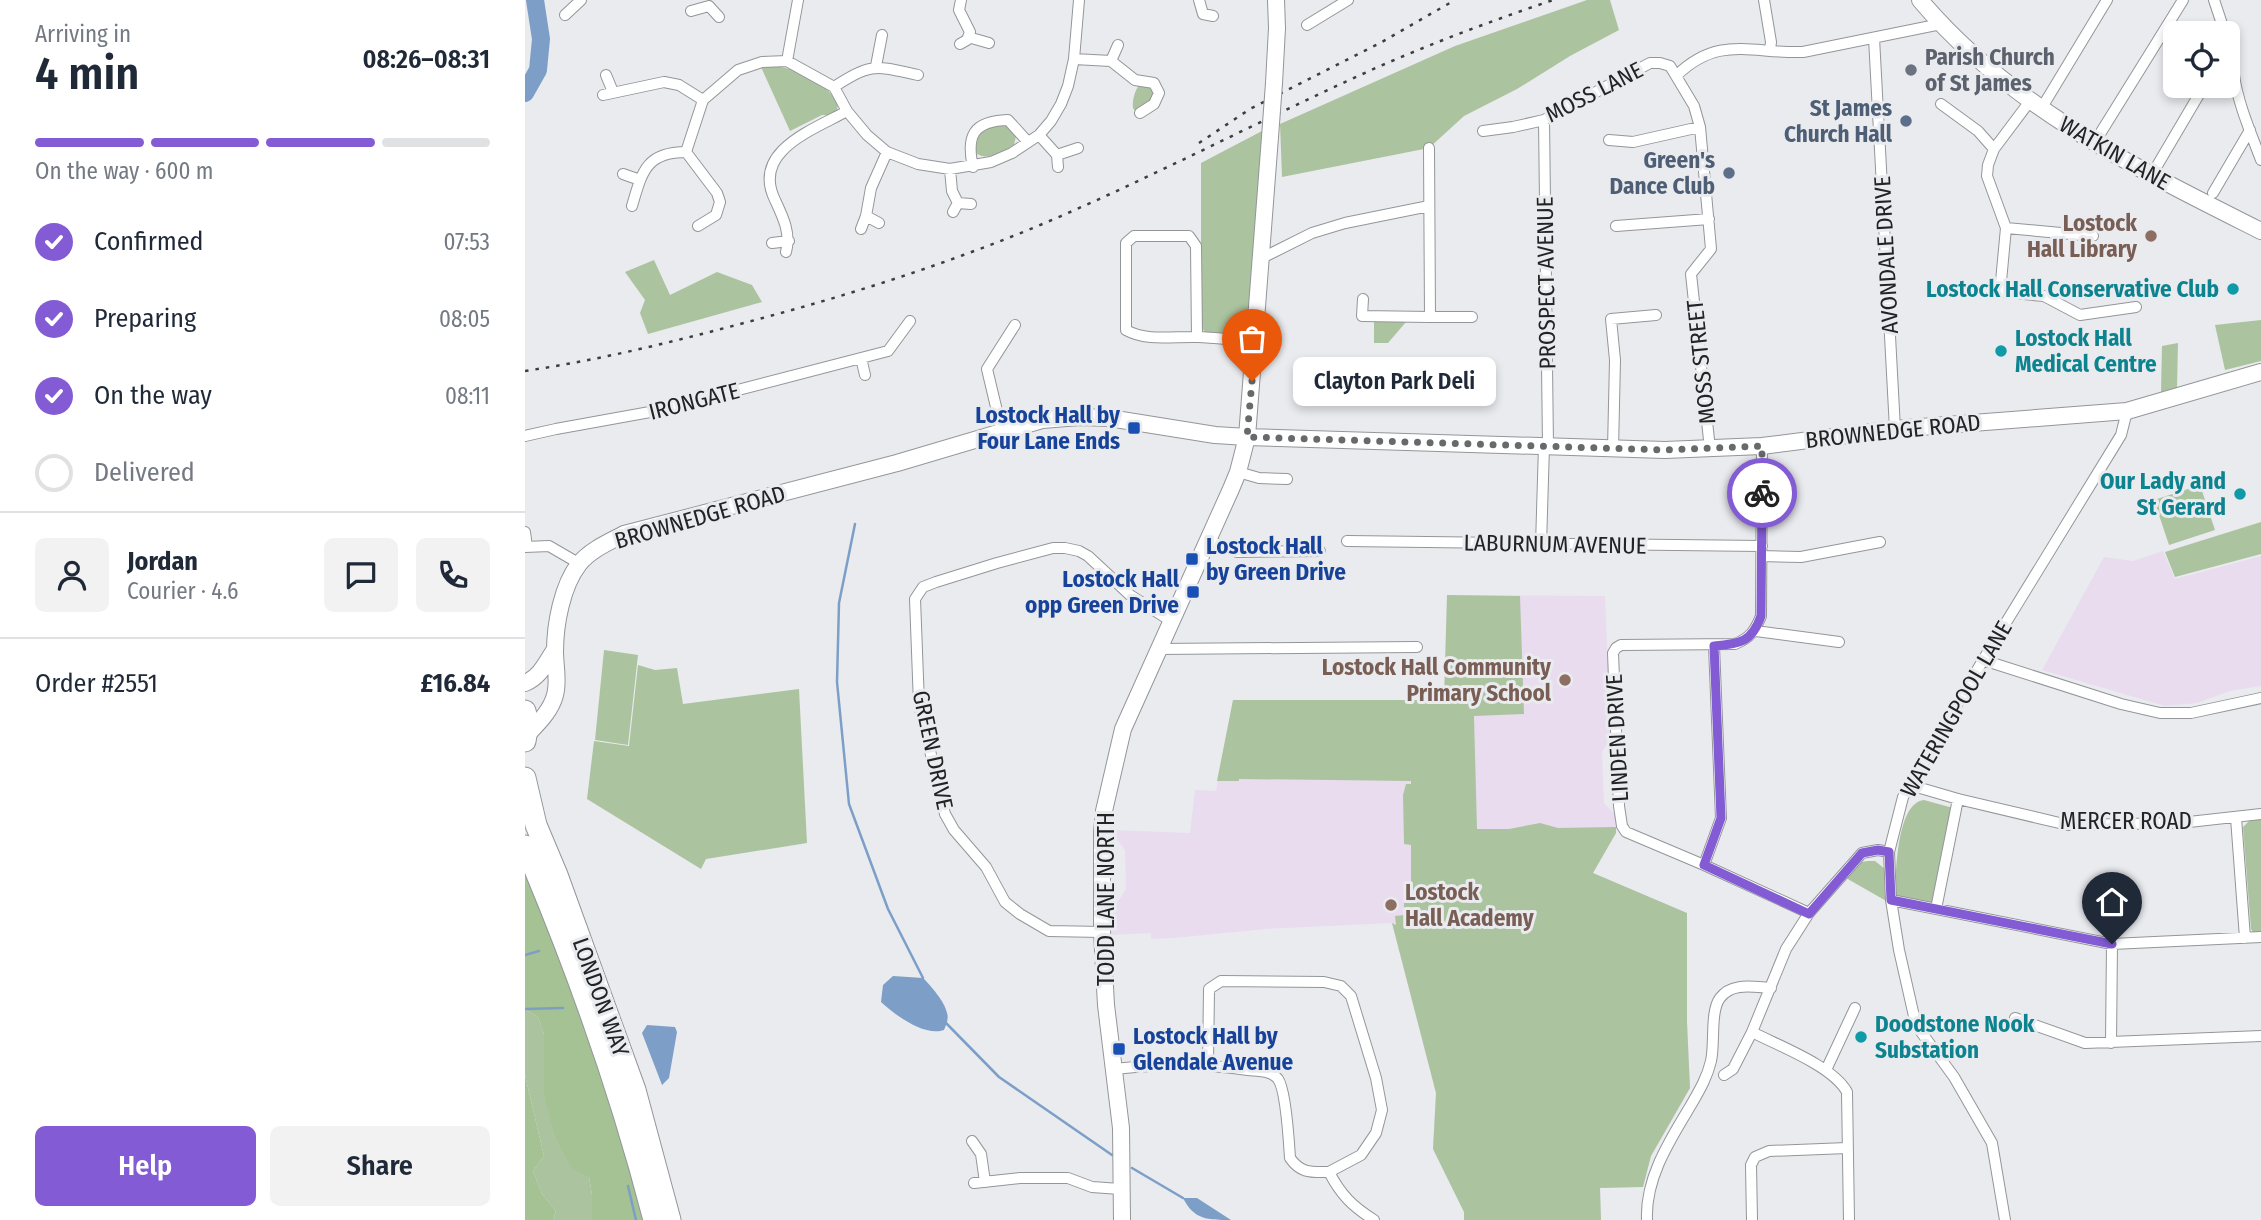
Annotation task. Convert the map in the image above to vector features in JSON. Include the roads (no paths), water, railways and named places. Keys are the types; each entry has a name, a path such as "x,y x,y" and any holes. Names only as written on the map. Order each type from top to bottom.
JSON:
{"highway":[{"path":"525,711 528,723 526,738"},
{"name":"LONDON WAY","path":"525,778 536,825 557,875 635,1090 670,1220"},
{"name":"LONDON WAY","path":"525,846 576,969 654,1220"}],"main road":[{"name":"TODD LANE NORTH","path":"1122,1220 1121,1128 1106,1005 1102,932 1104,811 1123,729 1238,472 1247,437 1274,83 1276,0"},
{"name":"WATKIN LANE","path":"1920,0 1941,24 1985,65 2035,105 2151,176 2261,231"},
{"name":"BROWNEDGE ROAD","path":"526,738 546,713 555,695 555,649 560,609 568,585 580,564 604,544 624,534 897,463 1042,420 1109,418 1215,435 1247,437 1613,449 1710,449 1762,446 1895,429 2127,411 2261,372"},
{"name":"BROWNEDGE ROAD","path":"525,683 541,672 555,649"}],"street":[{"path":"565,15 581,0"},
{"path":"787,61 798,0"},
{"path":"961,0 958,10 970,33 964,40 989,43"},
{"path":"687,152 703,100 738,69 762,62 787,61 834,87 847,111 867,135 887,152 918,164 950,169 991,162 1012,153 1039,135 1061,104 1074,59 1079,0"},
{"path":"1199,0 1203,14 1213,16"},
{"path":"1307,25 1348,0"},
{"path":"1765,0 1770,50"},
{"path":"2000,292 2006,228 1987,176 1988,165 1994,149 2035,105 2107,0"},
{"path":"2098,136 2183,0"},
{"path":"2214,0 2221,21"},
{"path":"691,11 711,3 719,17"},
{"name":"MOSS LANE","path":"1483,131 1544,120 1650,63 1670,66 1676,76 1687,65 1708,53 1734,48 1803,52 1941,24"},
{"path":"876,66 882,35"},
{"name":"AVONDALE DRIVE","path":"1874,38 1895,429"},
{"path":"1111,61 1118,45"},
{"path":"1074,59 1111,61 1135,80 1154,83 1165,94 1140,113"},
{"path":"834,87 854,73 876,66 918,75"},
{"path":"606,75 608,94 664,82 680,85 703,100"},
{"path":"1616,226 1709,219 1700,127 1694,106 1676,76"},
{"path":"2240,96 2261,160"},
{"path":"2151,176 2197,98"},
{"path":"1941,104 1978,131 1994,149"},
{"path":"772,243 788,246 784,219 772,196 769,183 775,159 783,147 847,111"},
{"path":"973,167 969,149 970,138 978,129 995,120 1007,120 1028,142"},
{"name":"PROSPECT AVENUE","path":"1541,545 1546,446 1544,120"},
{"path":"1609,140 1633,142 1700,127"},
{"path":"2213,193 2250,130"},
{"path":"1039,135 1058,161 1078,148"},
{"path":"1429,148 1430,317"},
{"path":"632,206 642,172 653,161 671,152 687,152"},
{"path":"687,152 720,202 716,215 698,226"},
{"path":"862,229 871,188 887,152"},
{"path":"950,169 955,208 971,204"},
{"path":"623,174 640,180"},
{"path":"1262,258 1312,233 1345,223 1429,206"},
{"path":"866,216 879,223"},
{"name":"MOSS STREET","path":"1709,219 1711,249 1691,274 1710,449"},
{"path":"2006,228 2093,236"},
{"path":"1197,337 1196,246 1189,236 1134,236 1126,243 1126,330 1135,335 1255,341"},
{"path":"1970,289 2044,296 2080,315 2136,307"},
{"path":"1363,299 1362,316 1472,317"},
{"path":"1613,449 1615,360 1611,319 1656,315"},
{"name":"IRONGATE","path":"525,436 661,410 888,351 910,321"},
{"path":"1002,432 987,369 1015,325"},
{"path":"861,358 865,375"},
{"name":"WATERINGPOOL LANE","path":"2005,1220 1992,1143 1954,1077 1916,1026 1891,900 1889,852 1903,797 1983,660 2121,435 2127,411"},
{"path":"1762,446 1761,616 1756,631 1839,642"},
{"path":"1238,472 1259,478 1287,479"},
{"path":"525,532 526,547 549,546 580,564"},
{"path":"1207,540 1237,552 1320,551"},
{"name":"LABURNUM AVENUE","path":"1347,541 1762,551 1801,557 1880,542"},
{"name":"GREEN DRIVE","path":"1102,932 1049,931 1020,914 1005,902 986,867 954,830 945,814 919,704 915,599 923,587 936,582 1031,554 1065,548 1088,556 1128,593 1171,621"},
{"name":"LINDEN DRIVE","path":"1756,631 1735,644 1621,645 1616,648 1613,653 1622,826 1626,832 1809,914"},
{"path":"1704,865 1721,818 1714,646"},
{"path":"1158,649 1417,648"},
{"path":"1983,660 2122,704 2160,713 2191,713 2261,698"},
{"name":"MERCER ROAD","path":"1910,785 2068,825 2125,825 2261,814"},
{"name":"WATERINGPOOL LANE","path":"1936,909 1958,799"},
{"path":"2236,818 2245,938"},
{"path":"1724,1075 1733,1069 1752,1032 1786,949 1809,914 1862,853 1878,850 1889,852"},
{"path":"1891,900 2112,944 2261,937"},
{"path":"2111,1043 2112,944"},
{"path":"1114,1069 1161,1064 1208,1064 1270,1073 1278,1079 1283,1096 1290,1158 1296,1167 1305,1172 1329,1172 1361,1155 1376,1133 1382,1110 1376,1077 1351,996 1341,986 1324,982 1221,981 1209,989 1208,1064"},
{"path":"1647,1220 1653,1181 1663,1153 1705,1083 1711,1062 1718,1000 1727,991 1740,986 1771,988"},
{"path":"1826,1070 1855,1008"},
{"path":"2015,1018 2085,1043 2261,1036"},
{"path":"1752,1032 1826,1070 1842,1082 1847,1092 1849,1220"},
{"path":"972,1141 981,1154 979,1182 1020,1178 1068,1178 1092,1187 1120,1189"},
{"path":"1752,1220 1751,1166 1755,1157 1769,1151 1847,1148"},
{"path":"1329,1172 1340,1193 1359,1211 1374,1220"}],"water":[{"path":"893,976 923,978 926,981 946,1009 948,1017 944,1030 919,1028 881,1002 883,985"},
{"path":"647,1025 675,1027 677,1032 669,1078 662,1085 642,1033"},
{"path":"1183,1198 1197,1198 1231,1220 1215,1220 1197,1215"}],"waterway":[{"path":"525,93 538,70 541,39 535,0"},
{"path":"855,524 839,603 837,682 849,804 888,909 923,978"},
{"path":"525,955 539,951"},
{"path":"525,1009 563,1008"},
{"path":"946,1023 999,1077 1112,1155"},
{"path":"1132,1168 1183,1198"},
{"path":"628,1186 636,1220"}],"railway":[{"path":"1199,143 1250,109 1380,43 1455,0"},
{"path":"525,371 687,338 815,304 925,269 1077,209 1378,67 1553,0"}],"place":[{"name":"Parish Church of St James","path":"1911,70"},
{"name":"St James Church Hall","path":"1906,121"},
{"name":"Green's Dance Club","path":"1729,173"},
{"name":"Lostock Hall Library","path":"2151,236"},
{"name":"Lostock Hall Conservative Club","path":"2233,289"},
{"name":"Lostock Hall Medical Centre","path":"2001,351"},
{"name":"Clayton Park Deli","path":"1252,381"},
{"name":"Lostock Hall by Four Lane Ends","path":"1134,428"},
{"name":"Our Lady and St Gerard","path":"2240,494"},
{"name":"Lostock Hall by Green Drive","path":"1192,559"},
{"name":"Lostock Hall opp Green Drive","path":"1193,592"},
{"name":"Lostock Hall Community Primary School","path":"1565,680"},
{"name":"Lostock Hall Academy","path":"1391,905"},
{"name":"Doodstone Nook Substation","path":"1861,1037"},
{"name":"Lostock Hall by Glendale Avenue","path":"1119,1049"}]}
